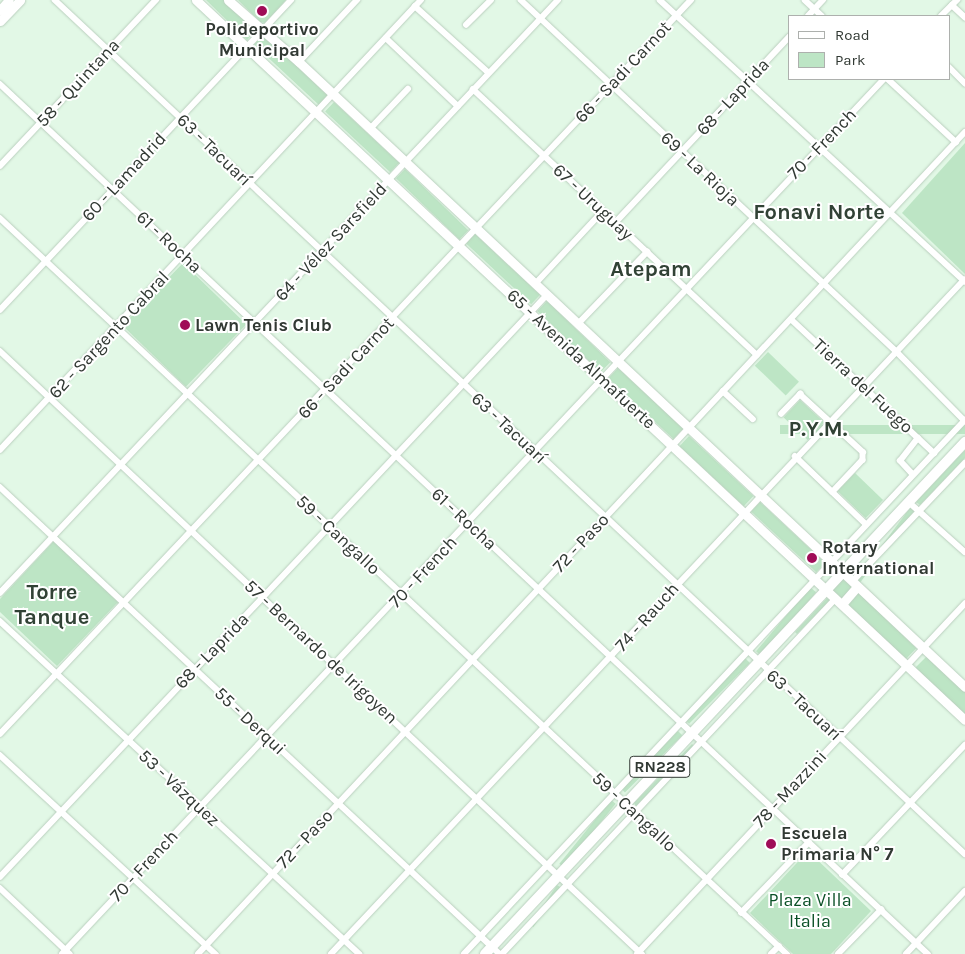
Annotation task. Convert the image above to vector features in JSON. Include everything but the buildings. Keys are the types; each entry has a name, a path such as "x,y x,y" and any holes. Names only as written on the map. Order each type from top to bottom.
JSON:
{"highway":[{"name":"RN228","path":"495,952 560,873 965,442"}],"main road":[{"path":"0,10 9,0"},
{"path":"0,21 20,0"},
{"name":"65 - Avenida Almafuerte","path":"196,0 248,46 965,720"},
{"name":"65 - Avenida Almafuerte","path":"228,0 299,62 476,230 536,283 688,429 832,561 854,585 965,687"},
{"path":"839,601 854,585"}],"street":[{"name":"63 - Tacuarí","path":"55,0 463,386 965,854"},
{"name":"58 - Quintana","path":"0,166 156,0"},
{"name":"60 - Lamadrid","path":"0,310 291,0"},
{"path":"299,62 357,0"},
{"name":"62 - Sargento Cabral","path":"0,450 250,186 421,0"},
{"path":"466,25 491,0"},
{"name":"69 - La Rioja","path":"521,0 896,351 965,420"},
{"name":"64 - Vélez Sarsfield","path":"0,593 188,395 488,72 558,0"},
{"path":"660,0 749,80 819,148 891,211 964,281"},
{"name":"66 - Sadi Carnot","path":"0,734 691,0"},
{"path":"805,0 821,15"},
{"path":"809,15 824,0"},
{"path":"942,15 954,2 965,17"},
{"path":"415,6 488,72"},
{"path":"386,38 458,106"},
{"name":"68 - Laprida","path":"615,223 788,38"},
{"path":"950,68 965,83"},
{"name":"70 - French","path":"66,953 199,807 402,594 883,80"},
{"path":"889,80 956,142"},
{"name":"61 - Rocha","path":"0,84 928,954"},
{"path":"370,129 408,89"},
{"name":"67 - Uruguay","path":"473,89 602,212 758,356"},
{"name":"72 - Paso","path":"198,954 673,444 792,320 965,132"},
{"path":"536,283 602,212"},
{"name":"59 - Cangallo","path":"0,218 47,260 258,462 787,954"},
{"path":"578,324 647,252"},
{"name":"74 - Rauch","path":"331,954 544,728 759,495 964,281"},
{"name":"68 - Laprida","path":"0,877 330,528 547,294"},
{"name":"Tierra del Fuego","path":"792,320 934,453"},
{"name":"57 - Bernardo de Irigoyen","path":"0,351 477,798 560,873 639,953"},
{"path":"723,391 753,419"},
{"path":"781,414 800,394 831,421 865,456 833,492"},
{"path":"464,954 965,420"},
{"path":"913,475 900,462 918,438"},
{"path":"796,456 866,524"},
{"path":"854,585 965,462"},
{"name":"55 - Derqui","path":"0,487 194,670 339,802 481,936 495,952"},
{"path":"909,502 965,552"},
{"path":"495,952 568,882 701,743 767,670 839,601"},
{"name":"78 - Mazzini","path":"639,953 965,603"},
{"name":"53 - Vázquez","path":"0,621 359,954"},
{"path":"842,875 965,745"},
{"path":"0,755 216,954"},
{"path":"741,913 809,842"},
{"path":"0,888 66,953"},
{"path":"906,954 965,890"},
{"path":"838,954 881,910"},
{"path":"771,954 779,946"}],"green space":[{"path":"206,0 225,0 256,30 247,40"},
{"name":"Polideportivo Municipal","path":"238,0 286,0 265,23 260,22"},
{"path":"263,35 328,96 319,105 254,45"},
{"path":"334,102 399,163 390,172 325,112"},
{"path":"965,143 965,274 902,213"},
{"path":"405,169 468,230 459,239 396,178"},
{"path":"475,234 540,295 531,304 466,244"},
{"name":"Lawn Tenis Club","path":"183,263 246,324 186,387 123,326"},
{"path":"547,301 610,362 601,372 537,311"},
{"path":"768,352 799,382 786,396 755,366"},
{"path":"618,368 683,429 674,439 608,378"},
{"path":"800,400 824,423 808,440 784,418"},
{"path":"780,425 965,425 965,434 780,434"},
{"path":"689,436 753,496 744,506 679,446"},
{"path":"965,450 965,458 920,505 916,502"},
{"path":"855,473 883,500 866,518 838,491"},
{"path":"760,502 825,563 816,572 751,512"},
{"path":"910,508 914,511 860,583 856,580"},
{"path":"54,541 118,602 57,666 0,612 0,599"},
{"path":"843,579 852,587 841,599 832,591"},
{"path":"810,587 816,592 762,656 756,651"},
{"path":"858,592 916,648 905,660 847,604"},
{"path":"827,598 830,600 797,634 795,632"},
{"path":"927,656 965,692 965,715 915,668"},
{"path":"745,658 750,663 689,724 684,719"},
{"path":"678,731 682,735 625,793 621,788"},
{"path":"692,744 694,746 636,806 634,803"},
{"path":"611,800 616,804 564,868 559,864"},
{"name":"Plaza Villa Italia","path":"808,851 871,911 831,954 793,954 750,913"},
{"path":"557,885 560,887 533,927 530,925"}],"place":[{"name":"Polideportivo Municipal","path":"262,11"},
{"name":"Lawn Tenis Club","path":"185,325"},
{"name":"Rotary International","path":"812,558"},
{"name":"Escuela Primaria N° 7","path":"771,844"}],"district":[{"name":"Fonavi Norte","path":"819,213"},
{"name":"Atepam","path":"651,270"},
{"name":"P.Y.M.","path":"818,430"},
{"name":"Torre Tanque","path":"52,604"}]}
